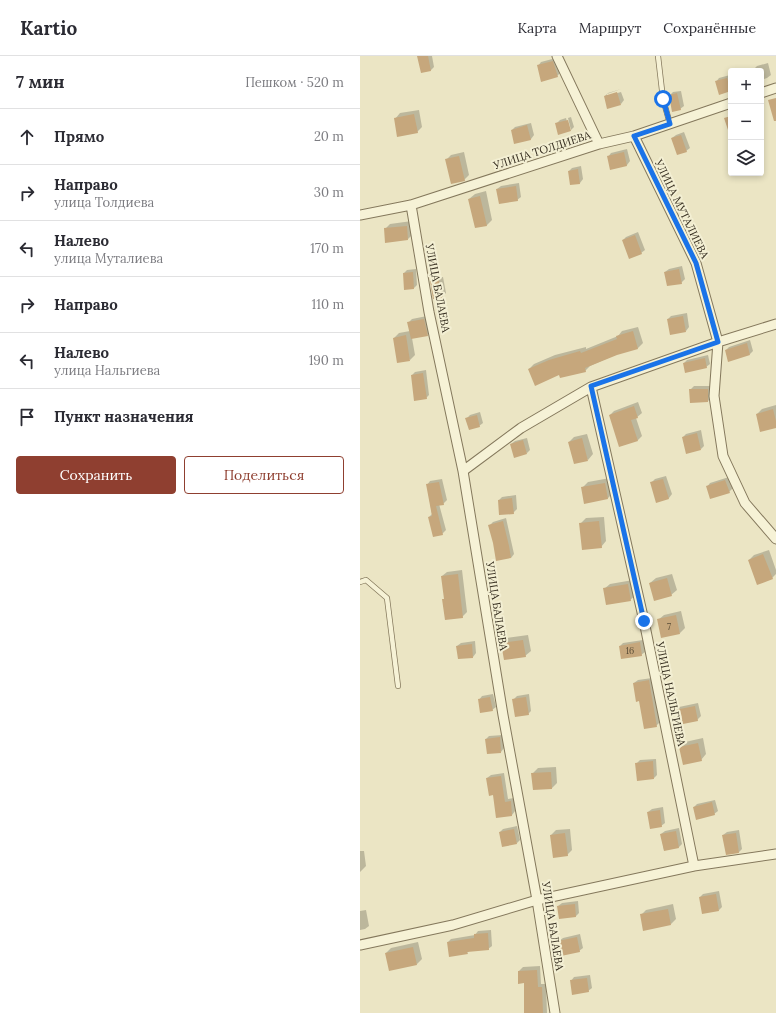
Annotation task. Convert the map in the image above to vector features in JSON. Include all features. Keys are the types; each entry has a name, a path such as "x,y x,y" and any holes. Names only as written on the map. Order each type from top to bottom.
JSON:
{"street":[{"path":"558,56 599,144"},
{"path":"764,92 776,88"},
{"name":"УЛИЦА ТОЛДИЕВА","path":"360,215 411,205 599,144 634,136 728,104"},
{"name":"УЛИЦА МУТАЛИЕВА","path":"634,136 696,263 718,342 714,396 723,456 745,503 776,539"},
{"name":"УЛИЦА БАЛАЕВА","path":"411,205 429,312 463,471 503,715 537,900 555,1013"},
{"path":"463,471 521,428 591,386 718,342 776,324"},
{"name":"УЛИЦА НАЛЬГИЕВА","path":"591,386 644,621 694,866"},
{"path":"360,945 453,925 537,900 694,866 776,854"}],"lane":[{"path":"658,56 663,99 670,124"},
{"path":"360,582 366,580 387,598 398,686"}],"building":[{"path":"417,56 428,56 431,71 421,73"},
{"path":"553,61 558,77 541,82 537,65"},
{"path":"727,78 728,92 719,95 715,81"},
{"path":"617,92 621,105 607,109 604,96"},
{"path":"677,93 681,110 672,112 669,95"},
{"path":"776,98 776,121 774,121 768,100"},
{"path":"414,114 418,133 397,137 394,118"},
{"path":"728,117 728,130 724,118"},
{"path":"568,120 571,131 558,135 555,123"},
{"path":"527,125 531,140 514,144 511,130"},
{"path":"681,135 687,152 677,155 671,138"},
{"path":"624,152 627,166 610,170 607,156"},
{"path":"459,156 465,181 451,184 445,159"},
{"path":"578,169 580,184 570,185 568,171"},
{"path":"516,186 518,201 499,204 496,189"},
{"path":"480,196 487,226 475,228 468,199"},
{"path":"407,226 408,240 385,243 384,228"},
{"path":"635,235 642,254 629,259 622,240"},
{"path":"679,269 682,284 667,286 664,272"},
{"path":"413,272 414,289 404,290 403,273"},
{"path":"439,280 443,298 433,299 430,281"},
{"path":"683,316 686,332 670,335 667,319"},
{"path":"424,319 428,336 411,339 407,322"},
{"path":"633,331 638,349 617,355 585,368 586,372 560,378 559,375 535,386 528,369 549,360 580,351 581,353 617,339 616,336"},
{"path":"406,335 410,361 397,363 393,338"},
{"path":"747,343 750,355 728,362 725,350"},
{"path":"705,358 707,368 685,373 683,363"},
{"path":"423,373 427,399 414,401 411,375"},
{"path":"689,389 708,389 708,402 690,403"},
{"path":"634,406 638,418 631,420 638,441 619,447 609,415"},
{"path":"773,409 776,428 760,432 756,414"},
{"path":"477,415 480,427 469,430 465,418"},
{"path":"697,433 701,450 686,454 682,437"},
{"path":"582,438 588,461 574,464 568,442"},
{"path":"523,440 527,454 514,458 510,444"},
{"path":"663,479 669,499 656,503 650,482"},
{"path":"725,480 730,493 710,499 706,486"},
{"path":"439,482 444,505 436,506 443,535 433,537 428,517 432,516 426,484"},
{"path":"605,483 608,499 584,504 581,487"},
{"path":"512,498 514,514 499,515 498,500"},
{"path":"503,521 511,558 496,561 488,525"},
{"path":"599,521 602,548 582,550 579,523"},
{"path":"763,554 773,579 757,585 748,560"},
{"path":"458,574 463,618 445,620 441,576"},
{"path":"667,578 672,596 654,601 649,583"},
{"path":"628,584 631,601 606,605 603,588"},
{"path":"676,615 680,634 661,638 657,619"},
{"path":"523,640 526,657 504,660 501,643"},
{"path":"640,642 642,656 621,659 619,646"},
{"path":"472,644 473,658 458,659 456,646"},
{"path":"649,680 657,727 644,729 639,701 636,702 633,683"},
{"path":"490,697 493,711 480,713 478,699"},
{"path":"526,697 529,715 515,717 512,699"},
{"path":"695,706 698,721 678,725 675,710"},
{"path":"500,737 501,753 487,754 485,739"},
{"path":"698,743 702,761 683,765 679,747"},
{"path":"653,761 654,779 637,781 635,763"},
{"path":"551,772 552,789 533,790 531,773"},
{"path":"501,776 505,802 511,801 512,816 496,818 493,795 489,796 486,778"},
{"path":"712,802 715,815 696,820 693,807"},
{"path":"660,810 662,827 650,829 647,812"},
{"path":"514,829 517,844 502,847 499,832"},
{"path":"676,831 679,848 664,851 660,834"},
{"path":"565,833 568,856 553,858 550,835"},
{"path":"736,833 739,853 726,855 722,835"},
{"path":"716,894 719,911 702,914 699,897"},
{"path":"575,904 576,917 559,919 557,906"},
{"path":"668,909 671,925 643,931 640,914"},
{"path":"488,933 489,950 467,952 468,954 449,957 447,942 474,938 474,934"},
{"path":"577,937 580,952 561,956 558,941"},
{"path":"413,947 417,965 389,971 385,953"},
{"path":"537,970 538,987 542,987 543,1013 524,1013 524,983 518,984 518,971"},
{"path":"587,978 589,992 572,995 570,980"}],"route":[{"path":"644,621 591,386 718,342 696,263 634,136 670,124 663,99"}]}
